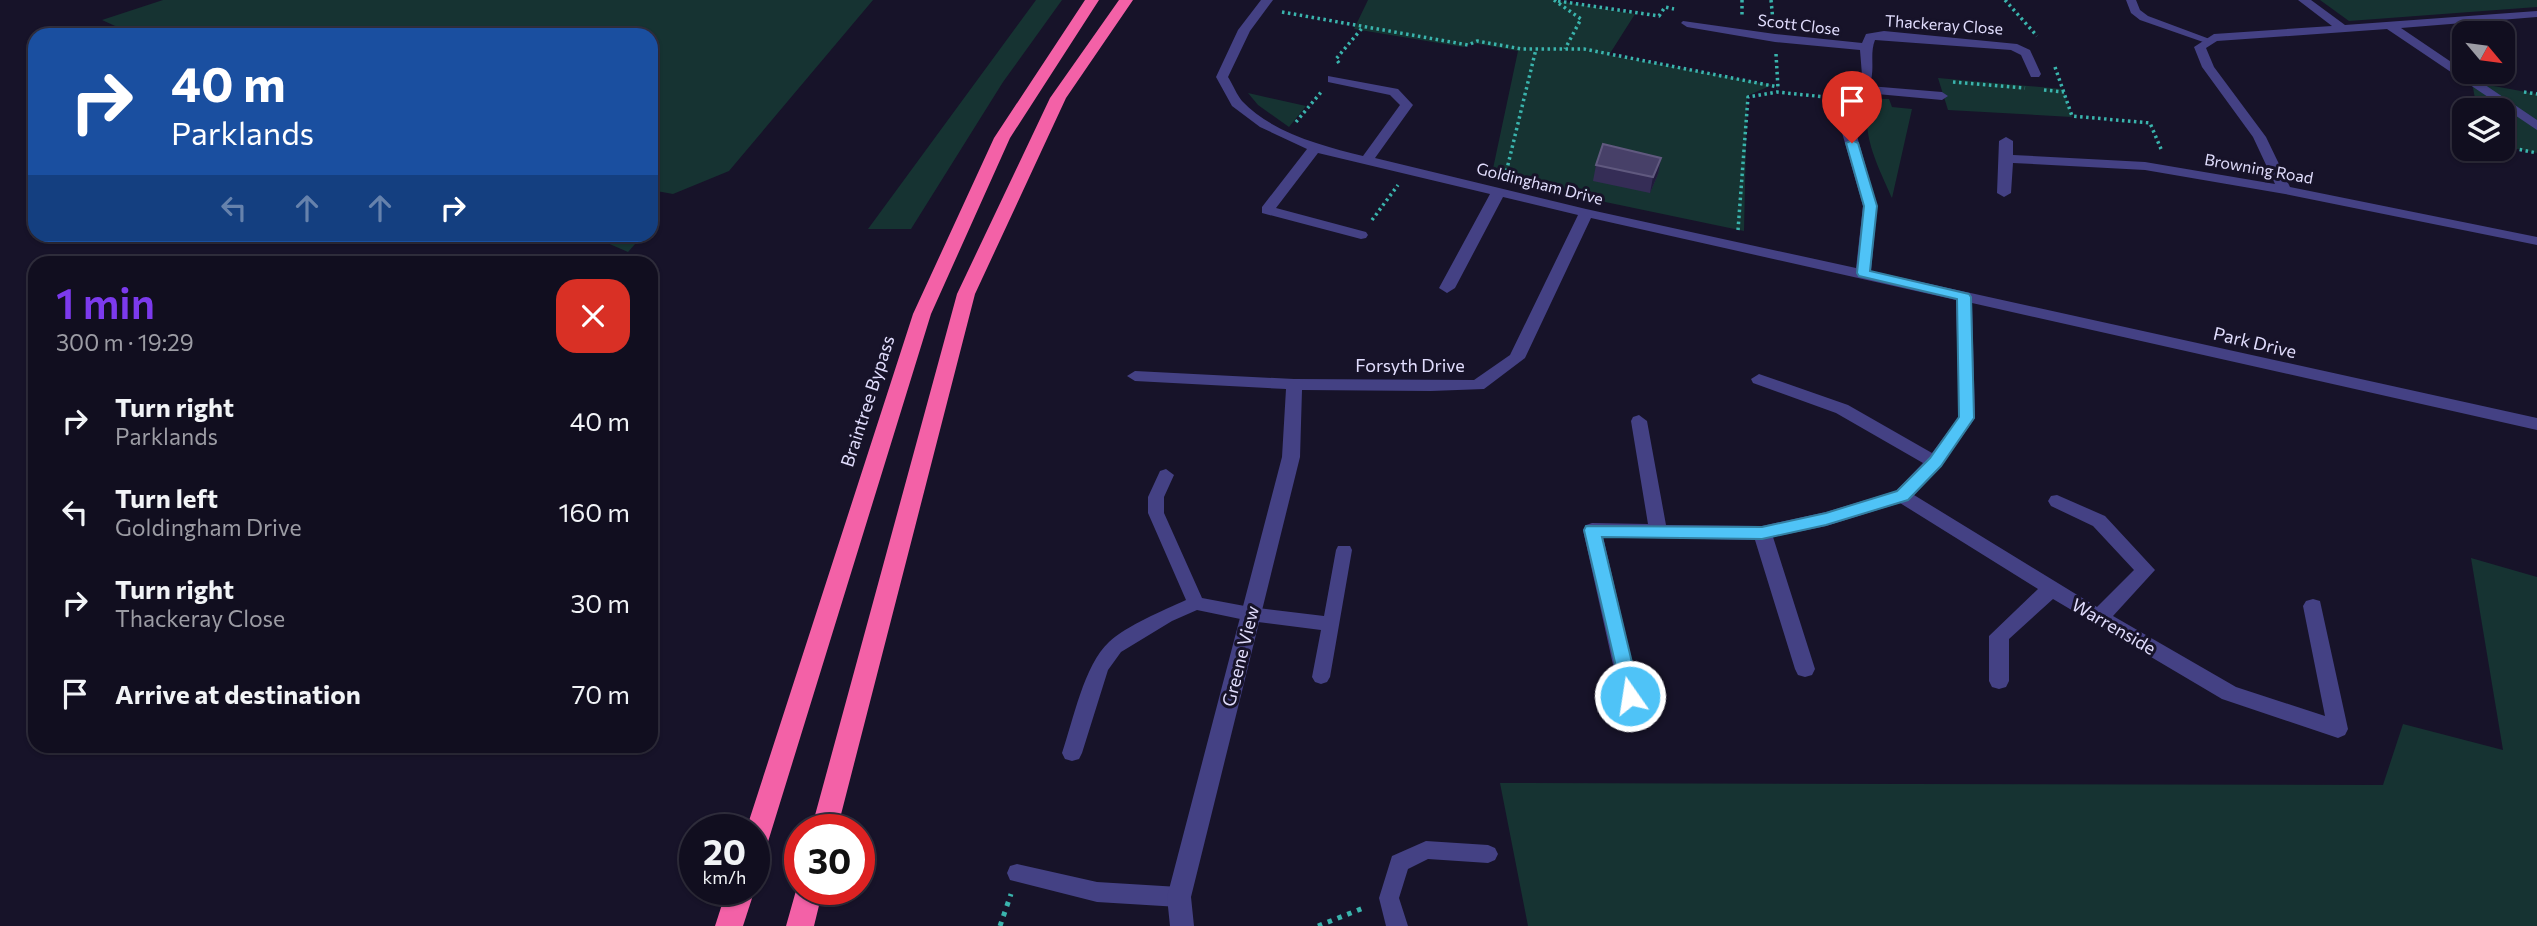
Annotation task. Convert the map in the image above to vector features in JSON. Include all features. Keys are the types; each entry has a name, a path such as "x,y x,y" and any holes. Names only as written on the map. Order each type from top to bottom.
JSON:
{"highway":[{"name":"Braintree Bypass","path":"764,814 922,314 1002,138 1091,0"},
{"path":"828,814 966,294 1058,98 1126,0"},
{"path":"729,926 736,905"},
{"path":"800,926 805,905"}],"street":[{"path":"2304,0 2341,27"},
{"name":"Goldingham Drive","path":"1264,4 1244,30 1222,77 1237,103 1255,117 1315,148 1586,213 1964,297"},
{"path":"2285,190 2259,137 2208,67 2200,47 2210,41 2341,27 2537,14"},
{"name":"Scott Close","path":"1687,23 1774,38 1866,47"},
{"path":"2388,24 2537,126"},
{"name":"Thackeray Close","path":"1863,273 1870,206 1846,122 1868,75 1866,47 1870,37 1884,35 2013,47 2026,53 2035,74"},
{"path":"1332,79 1394,92 1407,105 1367,160"},
{"path":"1860,95 1942,96"},
{"path":"2004,193 2006,141"},
{"path":"1315,148 1267,210 1362,235"},
{"name":"Browning Road","path":"2006,159 2145,166 2285,190 2537,241"},
{"path":"1447,288 1500,191"},
{"name":"Forsyth Drive","path":"1135,376 1294,384 1431,387 1478,384 1517,358 1586,213"},
{"path":"1630,696 1592,530 1762,533 1826,519 1902,496 1936,462 1967,418 1964,297"},
{"name":"Park Drive","path":"1964,297 2537,424"},
{"path":"1759,379 1842,409 1936,462"},
{"name":"Greene View","path":"1182,926 1179,897 1291,457 1294,384"},
{"path":"1639,421 1658,531"},
{"name":"Warrenside","path":"1902,496 2051,589 2229,694 2338,729 2314,606"},
{"path":"2057,501 2099,521 2146,570 2099,618"},
{"path":"1762,533 1805,669"},
{"path":"1998,681 1999,636 2051,589"}],"lane":[{"path":"2131,0 2135,11 2144,18 2210,41"},
{"path":"1166,475 1156,497 1156,513 1196,603"},
{"path":"1321,677 1344,550"},
{"path":"1072,753 1100,667 1115,647 1166,615 1196,603 1251,614 1331,624"},
{"path":"1397,926 1389,898 1399,863 1426,850 1488,854"},
{"path":"1017,873 1097,892 1179,897"}],"path":[{"path":"1556,0 1659,16 1665,8 1678,10"},
{"path":"1556,0 1581,19 1565,49"},
{"path":"1742,0 1742,21"},
{"path":"2005,0 2038,36"},
{"path":"1264,4 1468,45 1477,41 1536,49 1584,49 1778,89 1860,95"},
{"path":"1774,38 1778,89"},
{"path":"1500,191 1536,49"},
{"path":"2050,56 2072,116 2150,122 2171,171"},
{"path":"1946,82 2025,88"},
{"path":"1737,245 1748,97 1778,89"},
{"path":"2038,90 2064,92"},
{"path":"2515,149 2537,153"},
{"path":"1362,235 1409,170"},
{"path":"1000,926 1017,873"},
{"path":"1318,926 1389,898"}],"green space":[{"path":"163,0 873,0 729,171 673,194 658,191 658,28 120,28 102,20"},
{"path":"1036,0 1062,0 1003,82 911,229 868,229"},
{"path":"1368,0 1554,0 1635,14 1609,55 1772,85 1747,96 1744,231 1491,178 1518,51 1473,43 1463,47 1354,29"},
{"path":"2320,0 2537,0 2537,7 2349,21"},
{"path":"1938,78 2063,89 2072,117 1948,110"},
{"path":"2472,84 2537,94 2537,153 2515,148 2515,98 2475,98"},
{"path":"1248,93 1306,106 1289,127 1258,105"},
{"path":"1877,99 1889,99 1892,107 1912,109 1892,198 1876,162 1868,133 1870,108"},
{"path":"605,242 637,242 628,252"},
{"path":"2471,558 2537,577 2537,926 1528,926 1500,783 2383,785 2403,724 2503,750"}],"building":[{"path":"1603,144 1661,158 1653,177 1596,165"}],"route":[{"path":"1630,696 1592,530 1762,533 1826,519 1902,496 1936,462 1967,418 1964,297 1863,273 1870,206 1852,143"}]}
